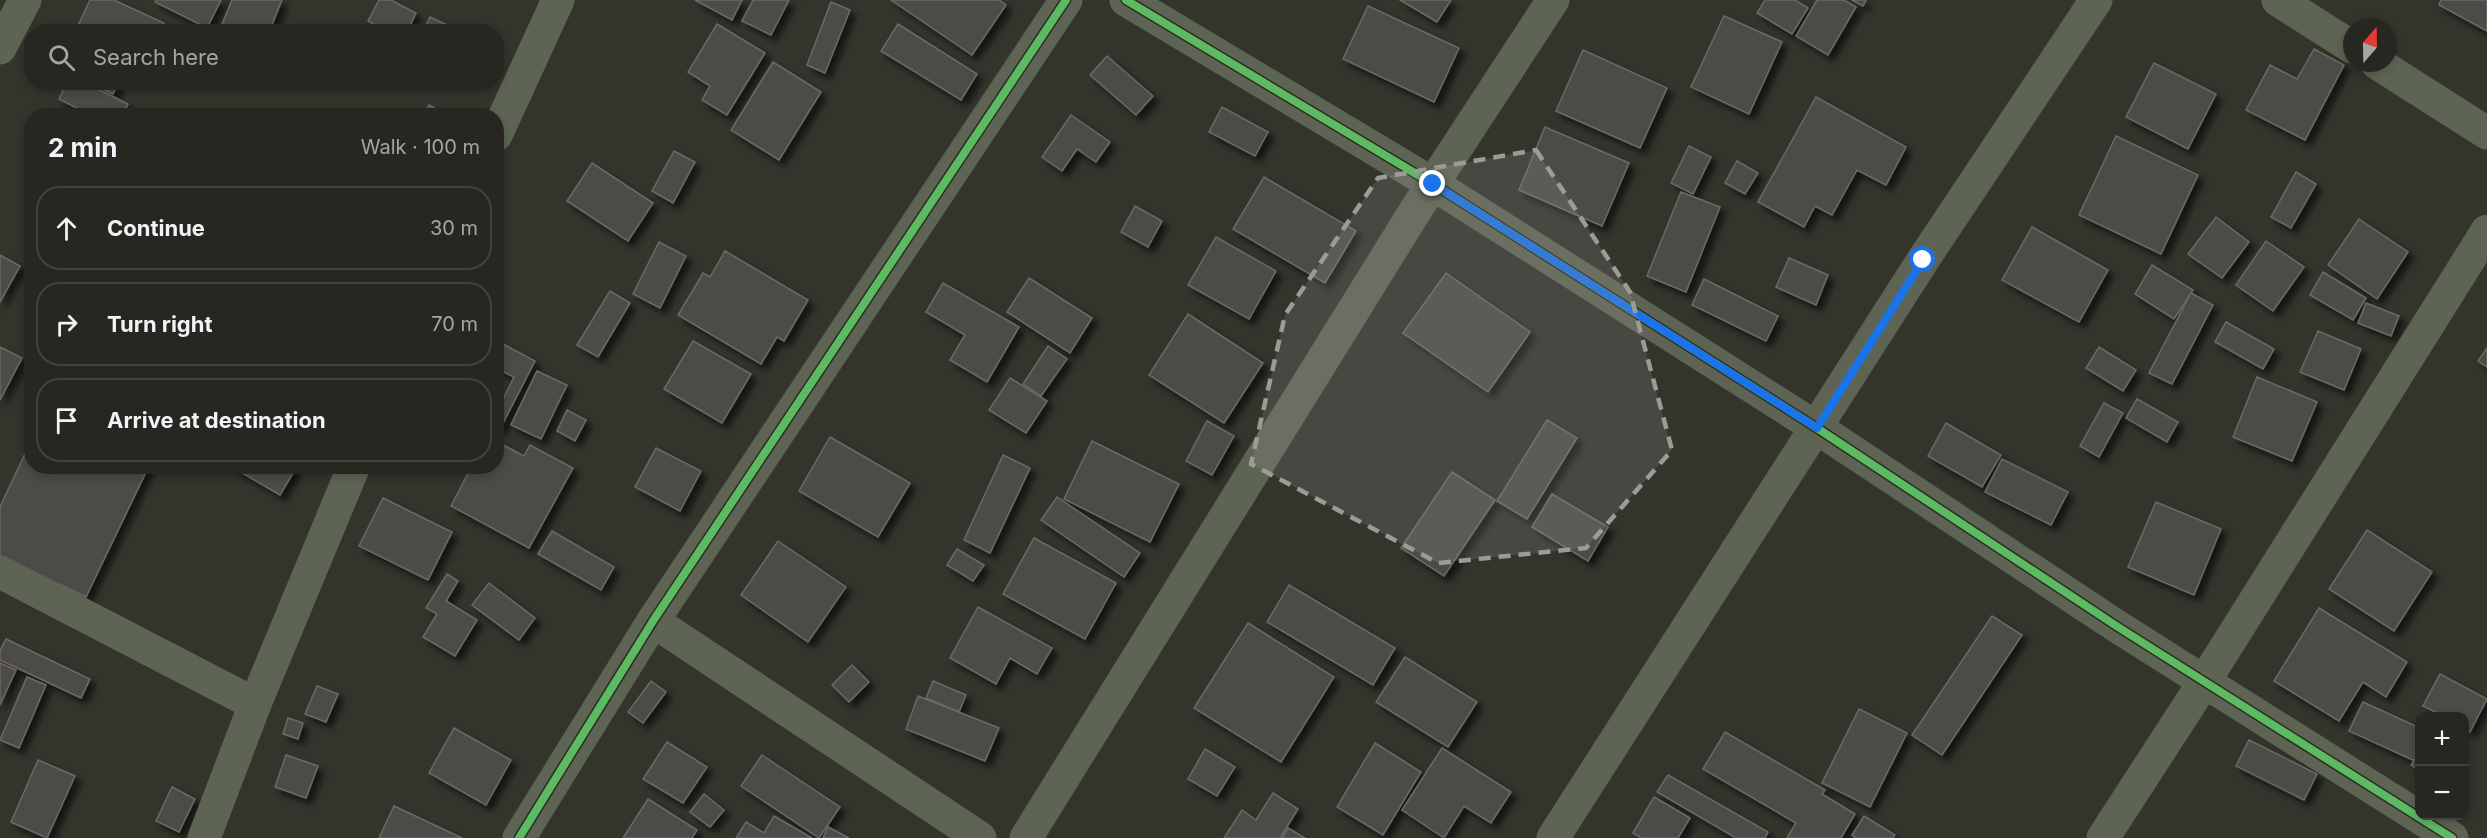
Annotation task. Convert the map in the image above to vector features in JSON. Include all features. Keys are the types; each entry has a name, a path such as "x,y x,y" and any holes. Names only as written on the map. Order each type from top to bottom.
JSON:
{"street":[{"path":"0,48 26,0"},
{"path":"504,118 558,0"},
{"path":"519,838 653,621 1066,0"},
{"path":"1126,0 1433,184 1817,428 2204,682 2452,838"},
{"path":"1026,838 1433,184 1553,0"},
{"path":"1553,838 1923,260 2096,0"},
{"path":"2278,0 2343,41"},
{"path":"2391,72 2487,133"},
{"path":"2103,838 2204,682 2487,231"},
{"path":"204,838 255,704 351,474"},
{"path":"0,572 255,704"},
{"path":"653,621 980,838"}],"highlighted area":[{"path":"1536,150 1630,292 1672,450 1586,548 1438,563 1251,464 1285,315 1378,178"}],"building":[{"path":"90,0 114,0 164,23 164,24 79,24"},
{"path":"156,0 221,0 209,24 199,24 155,2"},
{"path":"232,0 282,0 272,24 222,24"},
{"path":"379,0 391,0 416,13 411,24 373,24 368,21"},
{"path":"695,0 742,0 732,20"},
{"path":"753,0 789,0 771,35 742,21"},
{"path":"891,0 999,0 1006,5 972,55"},
{"path":"1400,0 1451,0 1437,22"},
{"path":"1765,0 1795,0 1808,8 1792,34 1757,13"},
{"path":"1817,0 1844,0 1856,7 1828,55 1796,36"},
{"path":"1852,0 1866,0 1863,6"},
{"path":"2441,0 2487,0 2487,31 2439,5"},
{"path":"831,2 850,10 825,73 807,65"},
{"path":"1368,6 1459,48 1434,102 1343,59"},
{"path":"1724,16 1782,42 1749,114 1691,87"},
{"path":"430,17 445,24 427,24"},
{"path":"717,24 765,53 727,115 702,100 710,86 688,72"},
{"path":"898,24 977,74 961,100 881,51"},
{"path":"2314,49 2343,64 2305,140 2246,110 2270,65 2297,79"},
{"path":"1583,50 1667,88 1640,148 1556,111"},
{"path":"1107,56 1153,96 1136,115 1090,75"},
{"path":"773,62 821,92 779,160 731,130"},
{"path":"2154,63 2216,94 2188,149 2126,117"},
{"path":"63,90 100,90 128,104 126,108 76,108 59,99"},
{"path":"1816,97 1906,147 1886,185 1857,170 1832,215 1815,206 1804,227 1758,202"},
{"path":"1222,107 1268,132 1255,156 1209,132"},
{"path":"1071,115 1110,142 1096,162 1077,149 1062,171 1042,157"},
{"path":"1545,127 1629,163 1602,226 1519,190"},
{"path":"2116,136 2198,175 2161,254 2079,215"},
{"path":"1689,146 1711,157 1693,194 1671,183"},
{"path":"674,151 695,162 673,203 652,191"},
{"path":"1737,161 1758,173 1745,194 1725,183"},
{"path":"592,163 653,203 628,241 567,201"},
{"path":"2296,172 2316,184 2291,228 2271,217"},
{"path":"1264,177 1356,231 1325,283 1233,229"},
{"path":"1681,192 1720,207 1686,292 1647,276"},
{"path":"1135,206 1162,221 1148,247 1121,232"},
{"path":"2216,217 2249,242 2222,278 2188,254"},
{"path":"2359,219 2408,252 2377,299 2328,265"},
{"path":"2032,227 2108,270 2079,322 2002,280"},
{"path":"1216,237 1276,271 1249,319 1188,285"},
{"path":"2266,241 2304,267 2273,311 2236,285"},
{"path":"659,242 686,256 660,308 633,294"},
{"path":"725,251 808,300 784,341 777,337 761,364 678,315 703,273 710,277"},
{"path":"0,255 20,266 0,302"},
{"path":"1789,258 1828,275 1816,305 1776,287"},
{"path":"2152,265 2193,290 2174,319 2135,294"},
{"path":"2323,272 2366,298 2353,320 2310,295"},
{"path":"1446,273 1530,332 1488,392 1403,333"},
{"path":"1029,278 1092,318 1070,353 1007,312"},
{"path":"1704,279 1778,316 1766,341 1692,305"},
{"path":"943,283 1019,327 987,382 950,360 965,335 926,312"},
{"path":"610,291 630,303 598,357 577,345"},
{"path":"2191,293 2213,305 2172,384 2149,373"},
{"path":"2366,303 2399,316 2391,336 2358,323"},
{"path":"1188,314 1263,363 1224,423 1149,375"},
{"path":"2226,322 2274,349 2263,369 2215,342"},
{"path":"2318,331 2361,349 2344,390 2300,372"},
{"path":"693,341 751,374 722,423 664,389"},
{"path":"504,345 535,361 504,421 504,397 514,377 504,372"},
{"path":"1048,346 1067,359 1041,396 1023,384"},
{"path":"0,347 22,358 0,400"},
{"path":"2099,347 2136,370 2123,391 2086,368"},
{"path":"2487,348 2487,367 2478,361"},
{"path":"537,371 567,385 541,439 511,425"},
{"path":"2257,377 2317,402 2292,461 2233,437"},
{"path":"1010,378 1047,401 1026,433 989,410"},
{"path":"2137,399 2178,422 2167,442 2126,418"},
{"path":"2104,403 2123,413 2099,457 2080,446"},
{"path":"567,410 586,420 575,441 557,431"},
{"path":"1547,420 1577,438 1527,519 1497,501"},
{"path":"1207,421 1234,436 1212,475 1186,461"},
{"path":"1946,423 2001,455 1982,487 1928,456"},
{"path":"830,437 910,483 878,537 799,491"},
{"path":"1092,441 1179,484 1150,542 1064,499"},
{"path":"504,445 524,456 530,445 573,468 529,548 451,506 468,474 504,474"},
{"path":"656,448 701,471 680,511 635,487"},
{"path":"1003,455 1030,468 990,553 964,540"},
{"path":"24,456 24,474 145,474 86,597 0,556 0,507"},
{"path":"2002,459 2068,492 2051,525 1985,492"},
{"path":"1452,472 1495,500 1444,576 1401,548"},
{"path":"244,474 292,474 280,495"},
{"path":"1552,494 1608,527 1588,561 1532,527"},
{"path":"1057,497 1140,553 1124,577 1041,520"},
{"path":"383,498 452,532 428,580 359,546"},
{"path":"2156,502 2221,529 2194,595 2128,567"},
{"path":"2367,530 2432,572 2394,631 2329,589"},
{"path":"552,531 614,567 601,590 538,554"},
{"path":"1034,538 1116,583 1085,639 1003,594"},
{"path":"778,541 846,587 808,642 741,595"},
{"path":"957,549 984,565 973,581 947,565"},
{"path":"447,574 458,581 446,601 477,620 455,656 423,637 437,614 426,608"},
{"path":"489,583 535,618 519,640 472,605"},
{"path":"1289,585 1395,648 1373,685 1267,622"},
{"path":"978,607 1052,648 1037,674 1010,658 996,684 950,658"},
{"path":"2319,608 2407,662 2386,697 2363,682 2339,721 2274,681"},
{"path":"1992,616 2022,635 1942,755 1912,735"},
{"path":"1248,623 1334,677 1281,762 1194,708"},
{"path":"6,639 90,679 81,698 0,660 0,651"},
{"path":"1405,657 1477,702 1448,747 1376,702"},
{"path":"0,663 16,670 0,705"},
{"path":"852,665 869,682 849,702 832,685"},
{"path":"2440,674 2487,699 2470,732 2469,712 2435,712 2423,706"},
{"path":"27,677 46,685 19,748 0,740"},
{"path":"651,681 666,692 643,723 628,712"},
{"path":"933,681 966,695 959,712 926,698"},
{"path":"317,686 338,694 326,722 305,714"},
{"path":"918,696 999,728 985,761 906,729"},
{"path":"2363,702 2415,726 2415,761 2349,731"},
{"path":"1859,709 1907,733 1870,807 1822,783"},
{"path":"288,718 303,723 298,739 283,734"},
{"path":"454,728 511,760 486,805 429,773"},
{"path":"1725,732 1825,790 1822,794 1855,814 1841,838 1787,838 1796,823 1703,769"},
{"path":"2249,740 2317,774 2304,800 2236,766"},
{"path":"667,742 707,767 683,803 643,779"},
{"path":"1375,743 1421,772 1383,835 1337,807"},
{"path":"1442,748 1511,792 1491,823 1464,806 1444,838 1402,810"},
{"path":"1205,749 1235,767 1217,796 1188,779"},
{"path":"286,755 318,766 306,798 275,787"},
{"path":"762,755 840,807 819,838 741,786"},
{"path":"38,760 75,776 47,838 11,822"},
{"path":"1668,775 1768,832 1765,838 1736,838 1657,792"},
{"path":"172,787 195,799 179,832 156,821"},
{"path":"1273,793 1298,809 1280,838 1224,838 1242,810 1256,820"},
{"path":"704,794 724,810 710,827 690,812"},
{"path":"1654,797 1690,818 1678,838 1641,838 1633,833"},
{"path":"648,799 697,830 692,838 623,838"},
{"path":"394,806 462,838 379,838"},
{"path":"774,816 812,838 736,838 746,822 764,833"},
{"path":"1864,816 1895,835 1893,838 1856,838 1852,835"},
{"path":"828,827 849,838 823,838"},
{"path":"1288,828 1305,838 1282,838"}],"cycle path":[{"path":"519,838 653,621 1066,0"},
{"path":"1126,0 1433,184 1817,428 2118,627 2452,838"}],"route":[{"path":"1433,184 1817,428 1923,260"}]}
